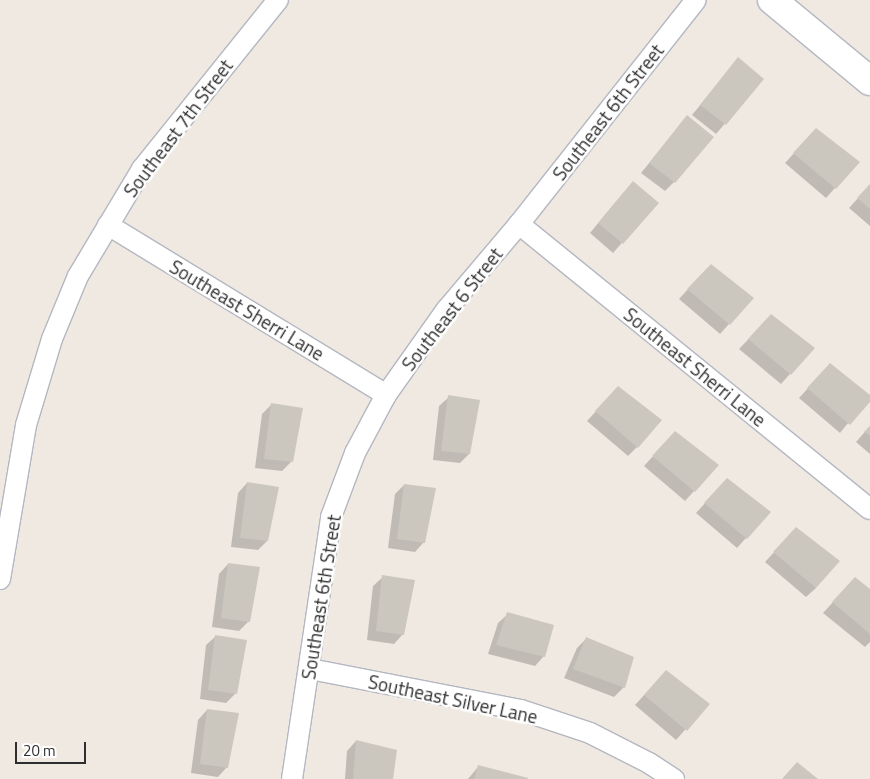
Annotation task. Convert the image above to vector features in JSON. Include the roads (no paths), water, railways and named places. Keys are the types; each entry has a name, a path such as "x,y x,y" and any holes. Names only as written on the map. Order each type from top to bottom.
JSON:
{"main road":[{"path":"772,0 870,81"}],"street":[{"name":"Southeast 7th Street","path":"0,579 30,413 52,339 78,276 142,169 278,0"},
{"name":"Southeast 6th Street","path":"519,224 696,0"},
{"name":"Southeast Sherri Lane","path":"519,224 870,509"},
{"name":"Southeast 6 Street","path":"386,395 447,309 519,224"},
{"name":"Southeast Sherri Lane","path":"108,225 386,395"},
{"name":"Southeast 6th Street","path":"292,779 310,669 330,517 355,453 386,395"},
{"name":"Southeast Silver Lane","path":"310,669 521,710 590,734 649,762 674,779"}]}
